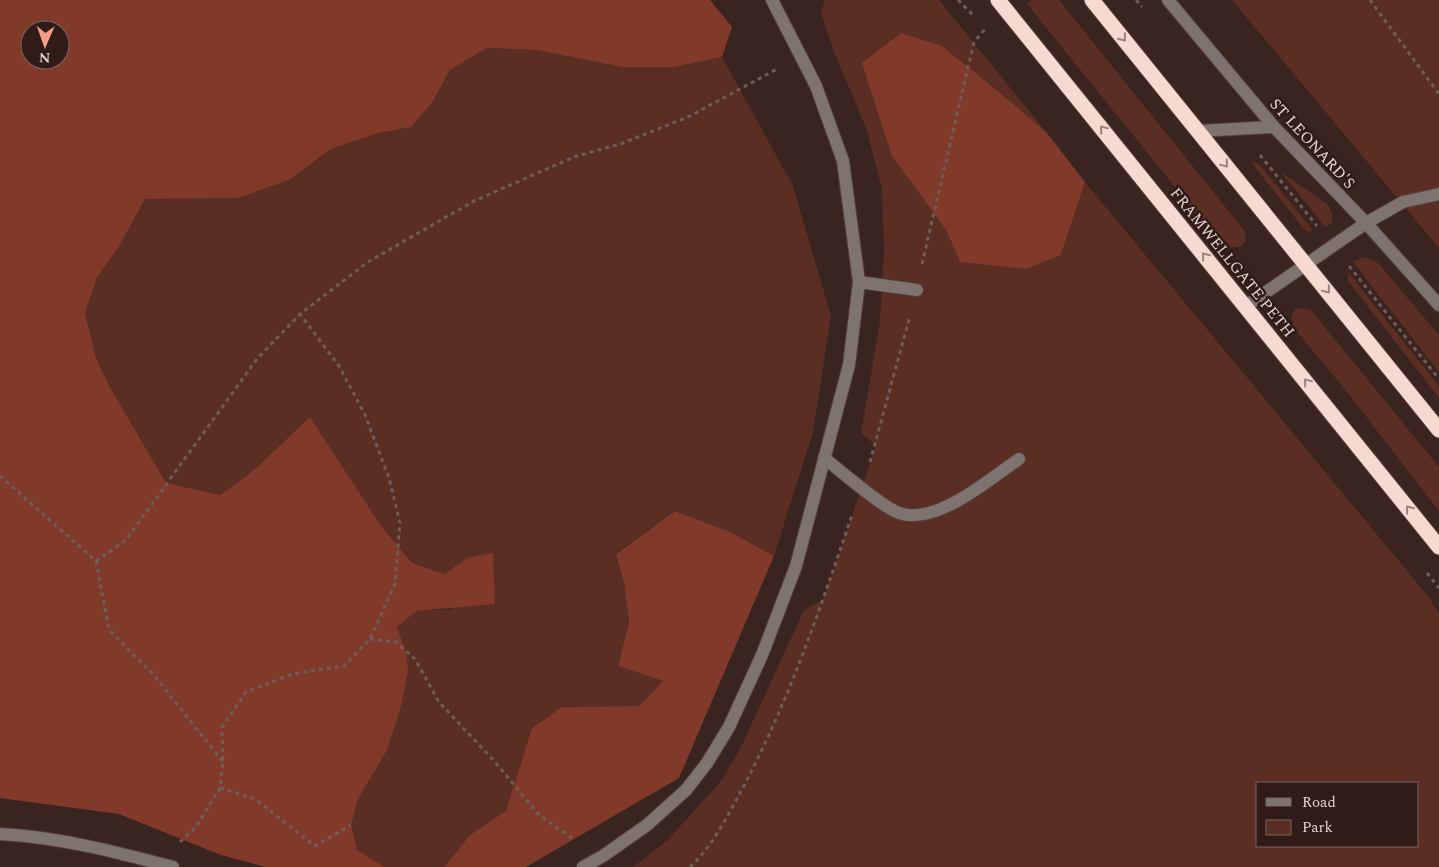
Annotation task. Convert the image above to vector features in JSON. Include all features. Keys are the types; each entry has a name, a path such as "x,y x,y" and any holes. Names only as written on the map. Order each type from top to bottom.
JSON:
{"highway":[{"name":"FRAMWELLGATE PETH","path":"998,0 1439,547"},
{"path":"1092,0 1439,430"}],"lane":[{"path":"583,867 604,856 647,826 686,790 707,763 729,728 762,655 796,566 849,365 859,282 843,161 816,86 802,55 772,0"},
{"name":"ST LEONARD'S","path":"1168,0 1274,127 1366,223 1439,305"},
{"path":"1198,131 1274,127"},
{"path":"1246,306 1366,223 1403,202 1439,194"},
{"path":"859,282 917,290"},
{"path":"824,458 899,513 923,515 951,506 1019,459"},
{"path":"0,834 40,836 108,850 174,867"}],"path":[{"path":"1136,0 1148,15"},
{"path":"1370,0 1439,94"},
{"path":"96,561 126,540 257,359 300,314 368,262 474,200 574,157 623,143 690,116 802,55"},
{"path":"1238,128 1439,379"},
{"path":"178,844 196,827 220,788 223,762 222,727 246,692 292,674 344,666 370,639 395,584 400,523 389,478 365,415 339,366 300,314"},
{"path":"0,476 96,561 109,630 154,676 223,762"},
{"path":"370,639 396,642 415,659 439,702 495,762 539,815 583,845 604,856"},
{"path":"220,788 255,799 315,846 351,825"}],"green space":[{"path":"825,0 939,0 1047,133 942,46 892,156 946,230 960,262 1026,269 1061,255 1085,182 1428,596 1439,614 1439,867 633,867 668,840 721,781 741,747 804,610 823,600 876,446 861,433 880,321 884,253 882,189 866,128 833,49 821,13"},
{"path":"1032,0 1059,0 1244,230 1246,240 1241,247 1230,247 1217,239 1027,4"},
{"path":"1232,0 1439,0 1439,248"},
{"path":"487,48 538,50 674,67 722,57 793,186 831,316 813,432 774,556 729,532 675,511 616,553 624,583 629,622 618,666 663,681 639,706 562,707 532,728 507,811 470,835 444,867 385,867 357,850 351,825 358,799 386,752 406,652 397,627 417,611 452,609 467,558 444,574 412,563 381,526 310,418 254,470 220,495 166,483 110,387 96,358 85,313 97,278 120,245 145,199 238,198 289,180 331,149 379,133 411,127 432,103 450,70"},
{"path":"1251,162 1258,163 1313,230 1308,232 1303,228"},
{"path":"1281,172 1327,204 1332,213 1332,222 1325,227"},
{"path":"1365,257 1377,262 1439,335 1439,372 1353,262"},
{"path":"1348,272 1439,386 1439,398 1348,281"},
{"path":"1295,309 1310,309 1439,467 1439,511 1351,397 1295,329 1291,317"}],"shaded area":[{"path":"0,0 710,0 732,27 722,57 674,67 623,67 538,50 487,48 450,70 432,103 411,127 379,133 331,149 289,180 238,198 145,199 120,245 97,278 85,313 96,358 110,387 166,483 220,495 254,470 310,417 381,526 412,563 444,574 467,558 493,553 495,604 417,611 397,627 406,652 408,672 400,710 386,752 358,799 351,825 357,850 385,867 265,867 221,855 119,814 0,798"},
{"path":"901,33 942,46 1005,97 1047,133 1085,182 1061,255 1026,269 960,262 946,230 892,156 862,63"},
{"path":"675,511 730,532 774,556 679,778 526,867 444,867 470,835 506,811 532,728 562,707 639,706 663,681 618,666 629,622 624,583 616,554"}]}
